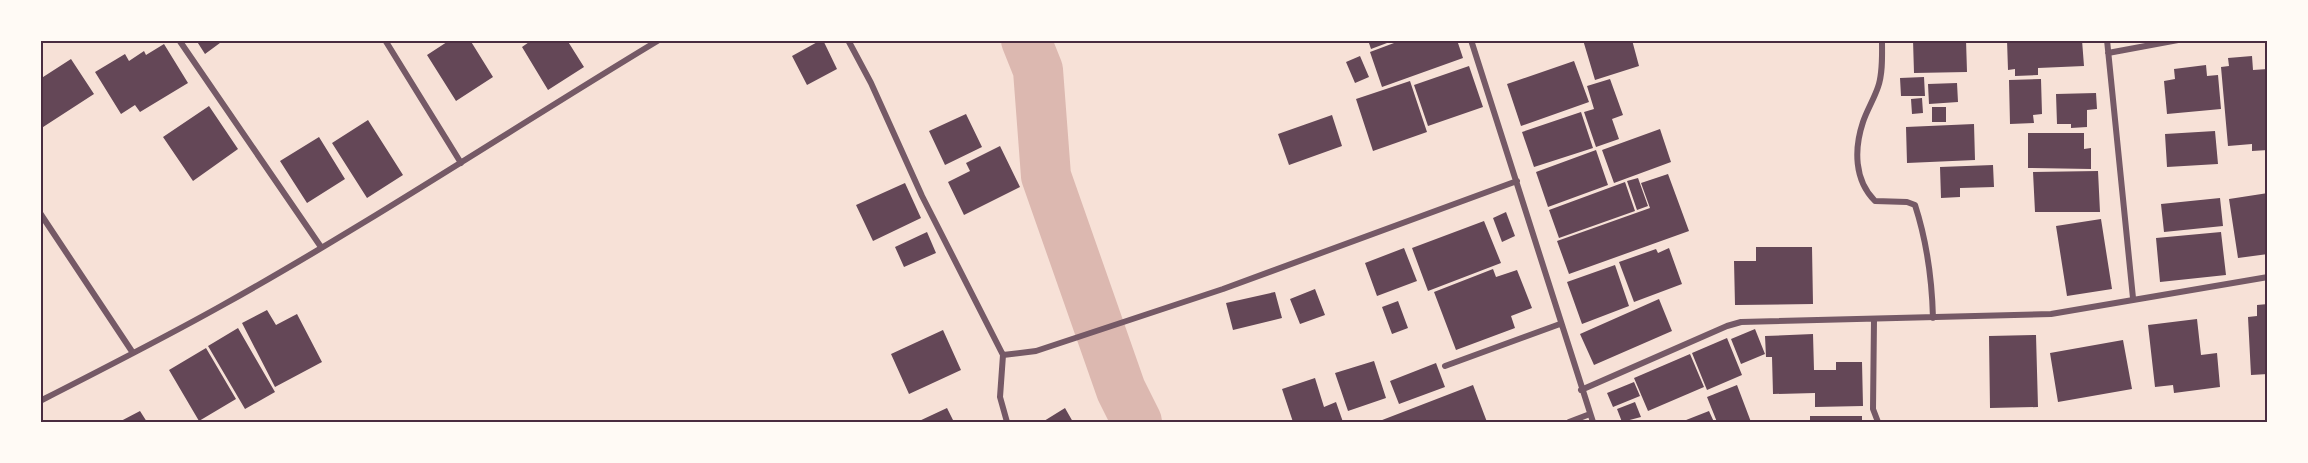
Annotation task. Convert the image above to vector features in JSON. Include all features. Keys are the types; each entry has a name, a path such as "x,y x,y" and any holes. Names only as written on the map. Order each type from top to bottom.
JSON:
{"street":[{"path":"180,40 321,247"},
{"path":"385,40 461,163"},
{"path":"40,401 222,306 461,163 659,40"},
{"path":"848,40 871,83 922,196 1003,355 1000,397 1007,423"},
{"path":"1471,40 1593,423"},
{"path":"1882,40 1878,86 1858,142 1859,175 1864,190 1875,201 1907,202 1915,205 1923,230 1932,283 1933,318"},
{"path":"2107,40 2133,298"},
{"path":"2108,53 2178,40"},
{"path":"1003,355 1036,351 1223,289 1517,181"},
{"path":"40,213 133,353"},
{"path":"1581,390 1741,322 2051,314 2133,298 2268,277"},
{"path":"1874,320 1873,409 1878,423"},
{"path":"1445,366 1560,324"},
{"path":"1569,423 1590,414"}],"building":[{"path":"196,40 224,40 205,54"},
{"path":"450,40 470,40 493,77 456,101 427,55"},
{"path":"532,40 567,40 584,67 548,90 522,47"},
{"path":"821,40 837,69 807,85 792,56"},
{"path":"1368,40 1386,40 1387,43 1371,49"},
{"path":"1402,40 1457,40 1463,58 1382,87 1370,52"},
{"path":"1583,40 1632,40 1639,66 1595,80"},
{"path":"1913,40 1966,40 1967,72 1914,73"},
{"path":"2007,40 2082,40 2084,66 2038,68 2038,75 2015,76 2015,69 2008,70"},
{"path":"164,44 188,83 140,112 135,105 121,114 95,72 125,54 129,61 144,51 146,55"},
{"path":"1360,56 1369,77 1355,83 1346,62"},
{"path":"2252,56 2253,70 2268,69 2268,150 2252,151 2252,144 2228,146 2221,67 2229,66 2228,58"},
{"path":"71,59 94,94 40,129 40,79"},
{"path":"1574,61 1589,102 1521,126 1507,84"},
{"path":"2206,65 2207,76 2218,75 2221,109 2167,114 2164,81 2175,79 2174,69"},
{"path":"1469,66 1483,107 1428,126 1414,85"},
{"path":"1924,77 1925,96 1901,96 1900,78"},
{"path":"1610,79 1623,115 1612,119 1619,139 1596,147 1584,112 1594,109 1587,86"},
{"path":"2041,79 2042,114 2033,115 2034,123 2010,124 2009,80"},
{"path":"1410,81 1427,132 1373,151 1356,99"},
{"path":"1957,83 1958,102 1929,104 1928,84"},
{"path":"2096,93 2097,109 2087,110 2087,127 2071,128 2071,124 2057,124 2056,94"},
{"path":"1922,98 1923,113 1912,114 1911,99"},
{"path":"209,106 238,149 193,181 163,137"},
{"path":"1932,107 1946,107 1946,122 1932,122"},
{"path":"1581,112 1593,148 1534,167 1522,132"},
{"path":"966,114 982,147 945,165 929,131"},
{"path":"1332,115 1342,146 1289,165 1278,134"},
{"path":"368,120 403,175 367,198 332,143"},
{"path":"1974,124 1975,160 1907,163 1906,127"},
{"path":"1660,129 1671,162 1614,183 1602,150"},
{"path":"2215,131 2218,164 2167,167 2165,134"},
{"path":"2028,133 2084,133 2084,149 2091,148 2091,169 2028,168"},
{"path":"319,137 345,179 307,203 280,161"},
{"path":"1000,146 1020,187 964,215 948,182 970,171 966,163"},
{"path":"1596,150 1608,185 1548,207 1536,172"},
{"path":"1993,165 1994,187 1960,188 1960,197 1941,198 1940,167"},
{"path":"2098,171 2100,212 2035,212 2033,172"},
{"path":"1668,174 1689,231 1569,274 1557,241 1650,208 1641,183"},
{"path":"1638,178 1648,206 1637,210 1627,181"},
{"path":"1625,182 1635,211 1559,238 1549,210"},
{"path":"905,183 921,218 873,241 856,205"},
{"path":"2268,193 2268,254 2238,258 2229,199"},
{"path":"2220,198 2223,226 2164,232 2161,204"},
{"path":"1506,212 1515,236 1502,242 1493,218"},
{"path":"2101,219 2112,289 2067,296 2056,226"},
{"path":"1484,221 1501,263 1428,291 1412,248"},
{"path":"927,232 936,253 904,267 895,247"},
{"path":"2221,232 2226,275 2160,282 2156,238"},
{"path":"1756,247 1812,247 1813,304 1735,305 1734,261 1756,261"},
{"path":"1404,248 1417,281 1377,296 1365,263"},
{"path":"1669,248 1682,284 1634,302 1619,262 1656,249 1658,253"},
{"path":"1615,265 1629,306 1582,324 1567,282"},
{"path":"1493,269 1496,277 1517,270 1532,308 1511,316 1515,328 1456,350 1434,292"},
{"path":"1315,289 1325,315 1300,324 1290,299"},
{"path":"1275,292 1282,318 1233,330 1226,303"},
{"path":"1659,299 1672,331 1594,365 1580,334"},
{"path":"1398,301 1408,328 1392,334 1382,307"},
{"path":"2268,304 2268,374 2251,375 2248,317 2257,316 2257,305"},
{"path":"267,310 276,325 297,314 322,362 275,387 242,323"},
{"path":"2197,319 2201,355 2217,353 2220,387 2174,393 2173,385 2155,387 2148,325"},
{"path":"238,328 275,392 245,409 208,346"},
{"path":"1755,329 1765,354 1741,364 1731,339"},
{"path":"943,330 961,370 909,394 891,354"},
{"path":"1813,334 1814,370 1836,370 1836,362 1862,362 1863,406 1815,407 1815,393 1773,394 1772,357 1766,357 1765,336"},
{"path":"2036,335 2038,407 1990,408 1989,336"},
{"path":"1727,338 1742,375 1707,390 1692,353"},
{"path":"2123,340 2132,389 2058,402 2050,353"},
{"path":"206,348 236,399 199,421 169,370"},
{"path":"1690,354 1704,387 1648,411 1634,378"},
{"path":"1374,361 1386,398 1348,411 1335,373"},
{"path":"1436,363 1445,387 1399,404 1390,381"},
{"path":"1315,378 1324,407 1336,402 1343,422 1293,422 1282,389"},
{"path":"1634,382 1640,396 1613,407 1607,393"},
{"path":"1473,385 1487,422 1377,422"},
{"path":"1737,385 1751,422 1717,422 1707,397"},
{"path":"1635,402 1641,417 1622,422 1617,409"},
{"path":"947,408 954,422 917,422"},
{"path":"1065,408 1073,422 1044,421"},
{"path":"140,411 147,422 119,422"},
{"path":"1709,411 1714,422 1681,422"},
{"path":"1810,416 1862,416 1862,422 1810,422"}],"waterway":[{"path":"1026,40 1038,70 1046,176 1121,390 1137,422"}]}
